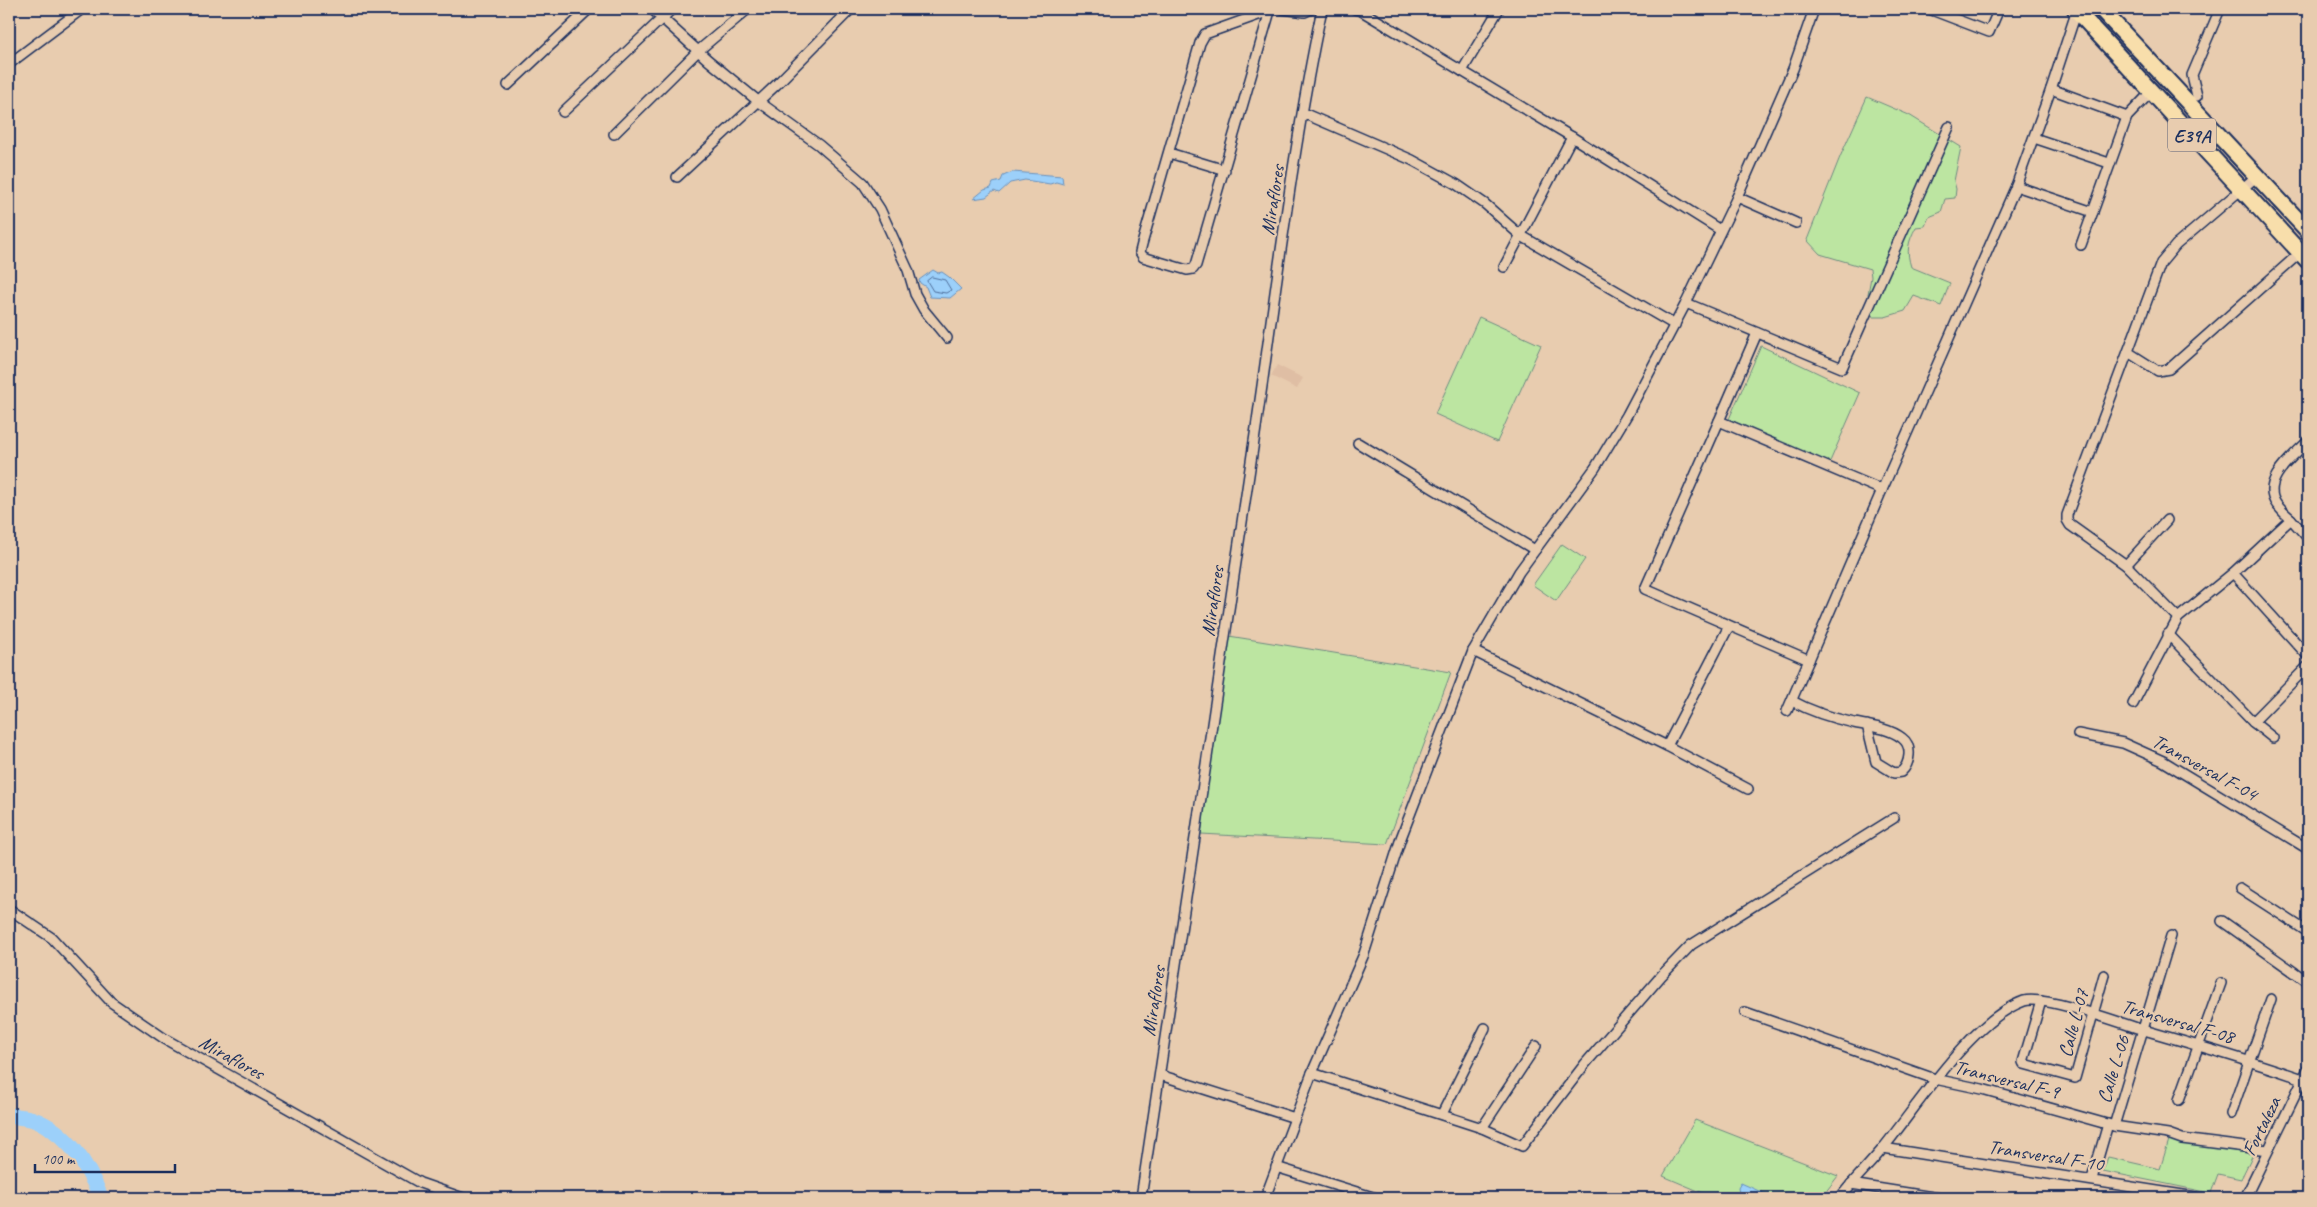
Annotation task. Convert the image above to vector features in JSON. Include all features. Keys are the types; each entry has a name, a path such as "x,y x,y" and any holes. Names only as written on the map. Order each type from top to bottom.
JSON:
{"main road":[{"name":"E39A","path":"2076,9 2304,256"},
{"name":"E39A","path":"2101,9 2308,230"}],"street":[{"path":"9,64 82,9"},
{"path":"508,85 589,9"},
{"path":"652,9 698,51 758,101 819,145 864,183 880,209 904,261 915,294 924,310 947,338"},
{"path":"563,112 672,9"},
{"path":"614,134 698,51 748,9"},
{"path":"677,177 807,54 826,31 851,9"},
{"path":"1283,9 1305,12 1311,9"},
{"name":"Miraflores","path":"1141,1198 1303,113 1322,9"},
{"path":"1354,9 1360,10 1572,137 1720,230"},
{"path":"1462,71 1499,9"},
{"path":"1265,1198 1312,1073 1364,954 1400,838 1473,651 1508,589 1595,468 1622,423 1675,325 1737,197 1793,69 1814,9"},
{"path":"1929,9 1990,32 1999,9"},
{"path":"1788,711 1882,490 2016,186 2051,89 2076,9"},
{"path":"2197,96 2192,75 2220,9"},
{"path":"1272,10 1196,265 1193,269 1187,270 1143,257 1140,252 1200,43 1205,34 1272,10"},
{"path":"2051,89 2127,117"},
{"path":"2081,245 2127,117 2151,92"},
{"path":"1303,113 1412,160 1456,184 1498,214 1520,235 1675,325"},
{"path":"1686,303 1842,368 1949,126"},
{"path":"1504,267 1572,137"},
{"path":"2034,138 2109,163"},
{"path":"1169,153 1225,170"},
{"path":"2178,618 2126,565 2070,525 2067,520 2161,263 2176,245 2257,176"},
{"path":"2016,186 2092,212"},
{"path":"1737,197 1796,222"},
{"path":"2128,352 2158,371 2168,369 2304,256"},
{"path":"1757,333 1645,589 1809,660"},
{"path":"1719,421 1882,490"},
{"path":"2308,441 2277,473 2272,492 2276,504 2308,538"},
{"path":"1358,443 1535,550"},
{"path":"2133,704 2178,618 2233,573 2291,519"},
{"path":"2126,565 2167,520"},
{"path":"2233,573 2308,656"},
{"path":"1667,746 1730,626"},
{"path":"2168,634 2253,722 2273,738"},
{"path":"1473,651 1667,746 1748,789"},
{"path":"2253,722 2308,666"},
{"path":"1792,701 1822,715 1867,725 1903,738 1908,745 1909,756 1901,772 1894,773 1876,762 1867,725"},
{"name":"Transversal F-04","path":"2078,734 2124,743 2163,761 2308,849"},
{"path":"1312,1073 1442,1114 1482,1128 1522,1146 1585,1064 1662,975 1691,945 1894,818"},
{"path":"2240,888 2308,932"},
{"name":"Miraflores","path":"9,909 52,938 111,1002 166,1039 420,1183 463,1198"},
{"path":"2222,921 2308,982"},
{"name":"Calle L-06","path":"2092,1179 2144,1030 2171,936"},
{"name":"Calle L-07","path":"2042,1001 2023,1062 2071,1079 2077,1076 2092,1014 2104,976"},
{"path":"2179,1100 2220,983"},
{"path":"2230,1114 2271,999"},
{"path":"1840,1198 1883,1148 1936,1079 1983,1028 2008,1008 2026,1000 2042,1001"},
{"name":"Transversal F-08","path":"2042,1001 2248,1060 2303,1079"},
{"name":"Transversal F-9","path":"1745,1012 1936,1079 1982,1089 2111,1125 2168,1134 2182,1139 2268,1150"},
{"path":"1442,1114 1485,1028"},
{"path":"1482,1128 1536,1046"},
{"name":"Fortaleza","path":"2245,1198 2308,1069"},
{"path":"1160,1075 1294,1118"},
{"name":"Transversal F-10","path":"1883,1148 2092,1179 2202,1198"},
{"path":"1276,1167 1351,1195 1376,1198"},
{"path":"1851,1184 1922,1197 1939,1198"}],"shaded area":[{"path":"1277,365 1303,378 1297,389 1271,376"}],"green space":[{"path":"1867,97 1909,115 1961,147 1954,181 1956,189 1955,198 1945,199 1941,212 1929,217 1925,226 1916,227 1909,247 1911,267 1950,283 1941,306 1914,296 1905,311 1885,317 1873,317 1868,294 1871,277 1870,269 1820,254 1807,240 1840,157"},
{"path":"1479,317 1541,345 1497,442 1435,414"},
{"path":"1761,346 1860,393 1828,466 1729,419"},
{"path":"1562,544 1585,559 1556,601 1533,585"},
{"path":"1229,636 1451,672 1387,844 1201,834"},
{"path":"1695,1120 1838,1176 1821,1198 1715,1198 1663,1176"},
{"path":"2169,1140 2253,1154 2241,1179 2218,1174 2211,1193 2103,1171 2108,1157 2160,1169"}],"water":[{"path":"1013,172 1062,176 1063,184 1025,180 1010,183 999,193 994,191 986,197 973,199 984,190 991,188 993,183 1001,181 1003,176"},
{"path":"933,270 938,273 942,272 961,289 950,298 930,297 926,287 919,280"},
{"path":"1741,1183 1768,1195 1767,1198 1735,1198 1739,1193 1738,1188"}],"waterway":[{"path":"9,1115 32,1119 56,1132 66,1141 83,1162 101,1198"}]}
